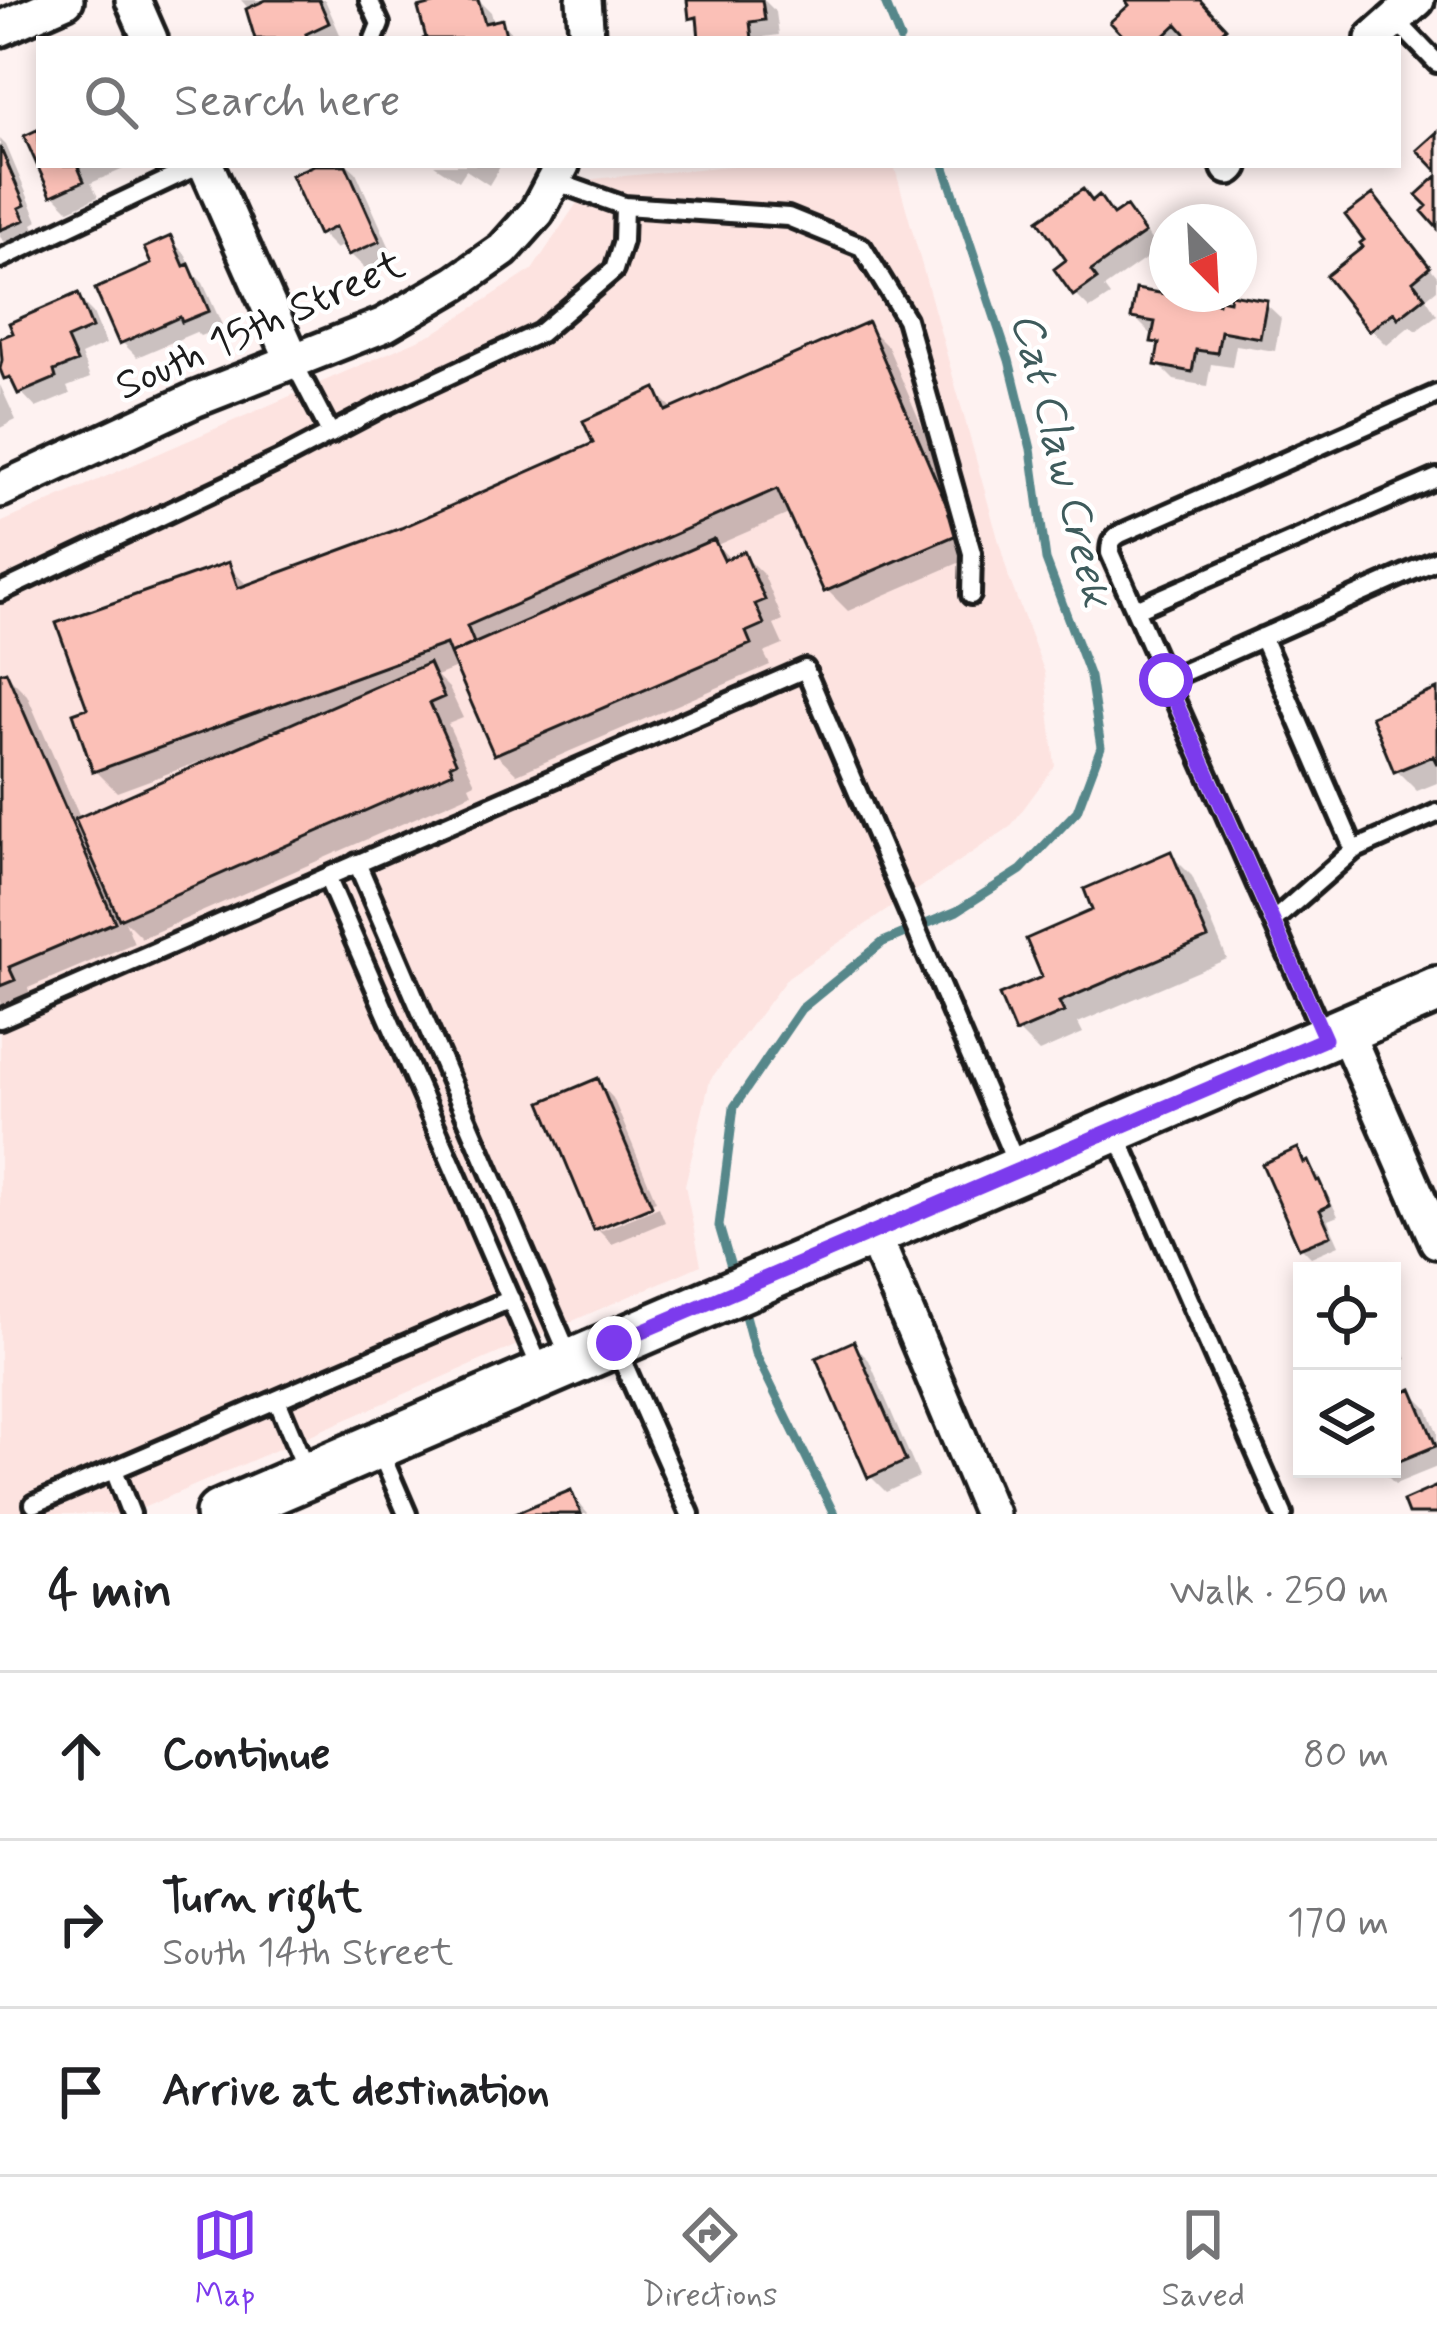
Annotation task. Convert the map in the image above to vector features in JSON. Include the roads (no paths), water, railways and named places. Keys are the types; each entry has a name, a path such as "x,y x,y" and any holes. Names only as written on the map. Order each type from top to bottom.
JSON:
{"main road":[{"path":"219,1514 1437,990"}],"street":[{"path":"0,29 66,0"},
{"path":"133,0 149,36"},
{"path":"584,0 586,36"},
{"path":"204,168 293,361"},
{"name":"South 15th Street","path":"0,490 194,400 384,325 503,250 537,212 558,173"},
{"path":"1335,1034 1437,1241"},
{"path":"873,1233 991,1514"}],"lane":[{"path":"370,0 380,24 375,36"},
{"path":"1395,19 1437,63"},
{"path":"0,259 197,168"},
{"path":"558,173 624,206 788,217 862,247 906,319 972,554 971,595"},
{"path":"0,592 540,333 614,270 624,206"},
{"path":"293,361 331,434"},
{"path":"1335,1034 1273,921 1110,545 1114,538 1437,394"},
{"path":"1136,609 1437,478"},
{"path":"1166,680 1437,560"},
{"path":"1262,638 1354,850"},
{"path":"0,1018 805,669 1019,1170"},
{"path":"1273,921 1354,850 1437,814"},
{"path":"357,863 557,1367"},
{"path":"327,877 511,1299 557,1367"},
{"path":"1114,1130 1283,1514"},
{"path":"34,1504 511,1299"},
{"path":"614,1343 690,1514"},
{"path":"277,1400 308,1475"},
{"path":"377,1446 407,1514"},
{"path":"113,1469 131,1514"}],"waterway":[{"name":"Cat Claw Creek","path":"884,0 899,36"},
{"name":"Cat Claw Creek","path":"734,1277 719,1226 734,1107 801,1009 883,942 957,911 1021,870 1077,811 1101,747 1090,677 1046,560 1031,449 1009,360 945,168"},
{"name":"Cat Claw Creek","path":"742,1304 755,1353 834,1514"}]}
